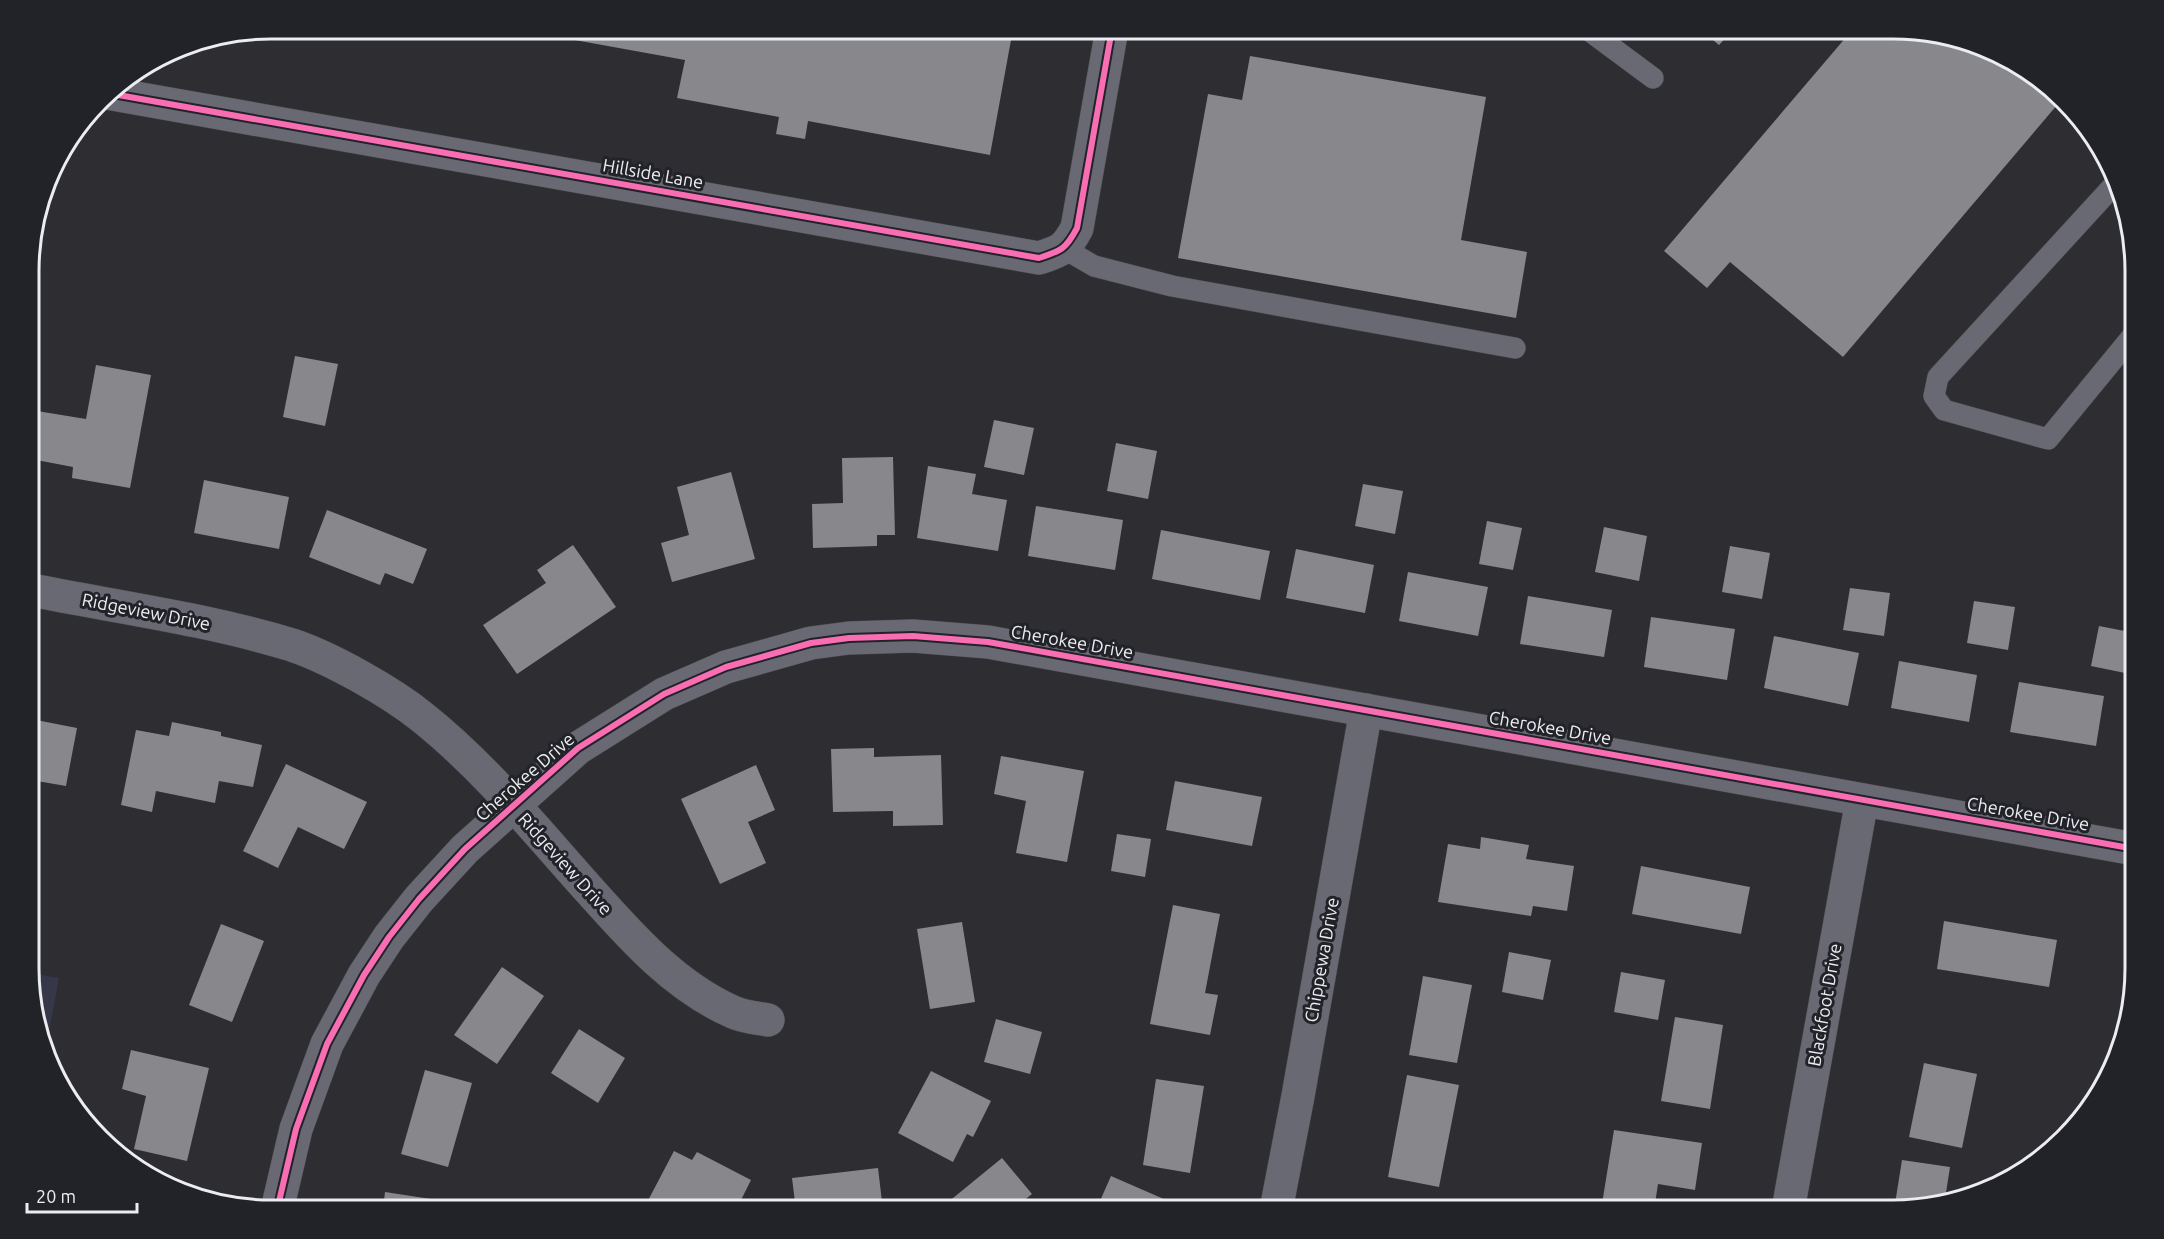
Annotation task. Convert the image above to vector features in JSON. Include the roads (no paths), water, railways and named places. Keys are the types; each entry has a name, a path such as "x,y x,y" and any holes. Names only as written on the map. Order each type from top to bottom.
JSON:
{"street":[{"path":"1064,248 1077,228 1110,39"},
{"name":"Hillside Lane","path":"120,95 1039,258 1060,252 1064,248"},
{"name":"Ridgeview Drive","path":"39,592 228,628 294,646 374,685 422,716 475,764 634,939 688,987 734,1013 768,1020"},
{"name":"Cherokee Drive","path":"279,1200 296,1129 327,1044 364,975 389,937 420,898 465,849 578,748 664,694 726,667 811,643 849,638 913,636 988,642 2125,847"},
{"name":"Chippewa Drive","path":"1278,1200 1366,710"},
{"name":"Blackfoot Drive","path":"1790,1200 1862,800"}],"lane":[{"path":"1602,39 1653,78"},
{"path":"2110,189 1938,377 1934,396 1944,410 2048,439 2125,345"},
{"path":"1064,248 1094,266 1152,282 1515,348"}]}
